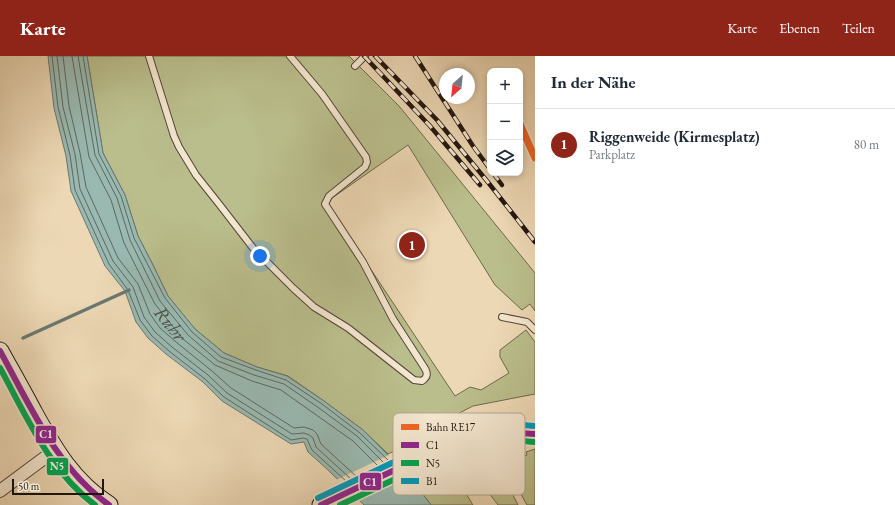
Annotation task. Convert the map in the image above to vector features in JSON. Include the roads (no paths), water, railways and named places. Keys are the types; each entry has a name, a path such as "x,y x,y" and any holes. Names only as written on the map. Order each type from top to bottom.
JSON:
{"street":[{"path":"2,357 55,450 67,467 91,492 109,505"},
{"path":"525,434 535,434"},
{"path":"0,491 55,450"},
{"path":"321,505 393,471"}],"lane":[{"path":"149,56 174,136 179,147 196,175 253,248 314,307 348,328 414,380 422,381 427,377 424,367 393,319 363,262 325,204 329,196 364,166 367,162 366,157 322,94 290,56"},
{"path":"355,66 365,56"},
{"path":"502,317 527,322 535,330"}],"water":[{"name":"Ruhr","path":"48,56 87,56 103,153 125,195 138,236 168,296 195,329 224,353 257,367 287,376 363,430 393,460 393,495 424,495 431,505 364,505 308,452 304,442 291,444 222,401 203,382 166,354 148,338 136,322 125,291 105,266 71,191 66,156 54,108"}],"waterway":[{"path":"23,338 129,290"}],"railway":[{"path":"364,56 430,126 480,185"},
{"path":"375,56 437,120 535,242"},
{"path":"415,56 473,146 487,165"},
{"path":"495,176 502,185"}],"rail line":[{"name":"RE17","path":"523,131 535,158"}],"place":[{"name":"Riggenweide (Kirmesplatz)","path":"412,245"}]}
